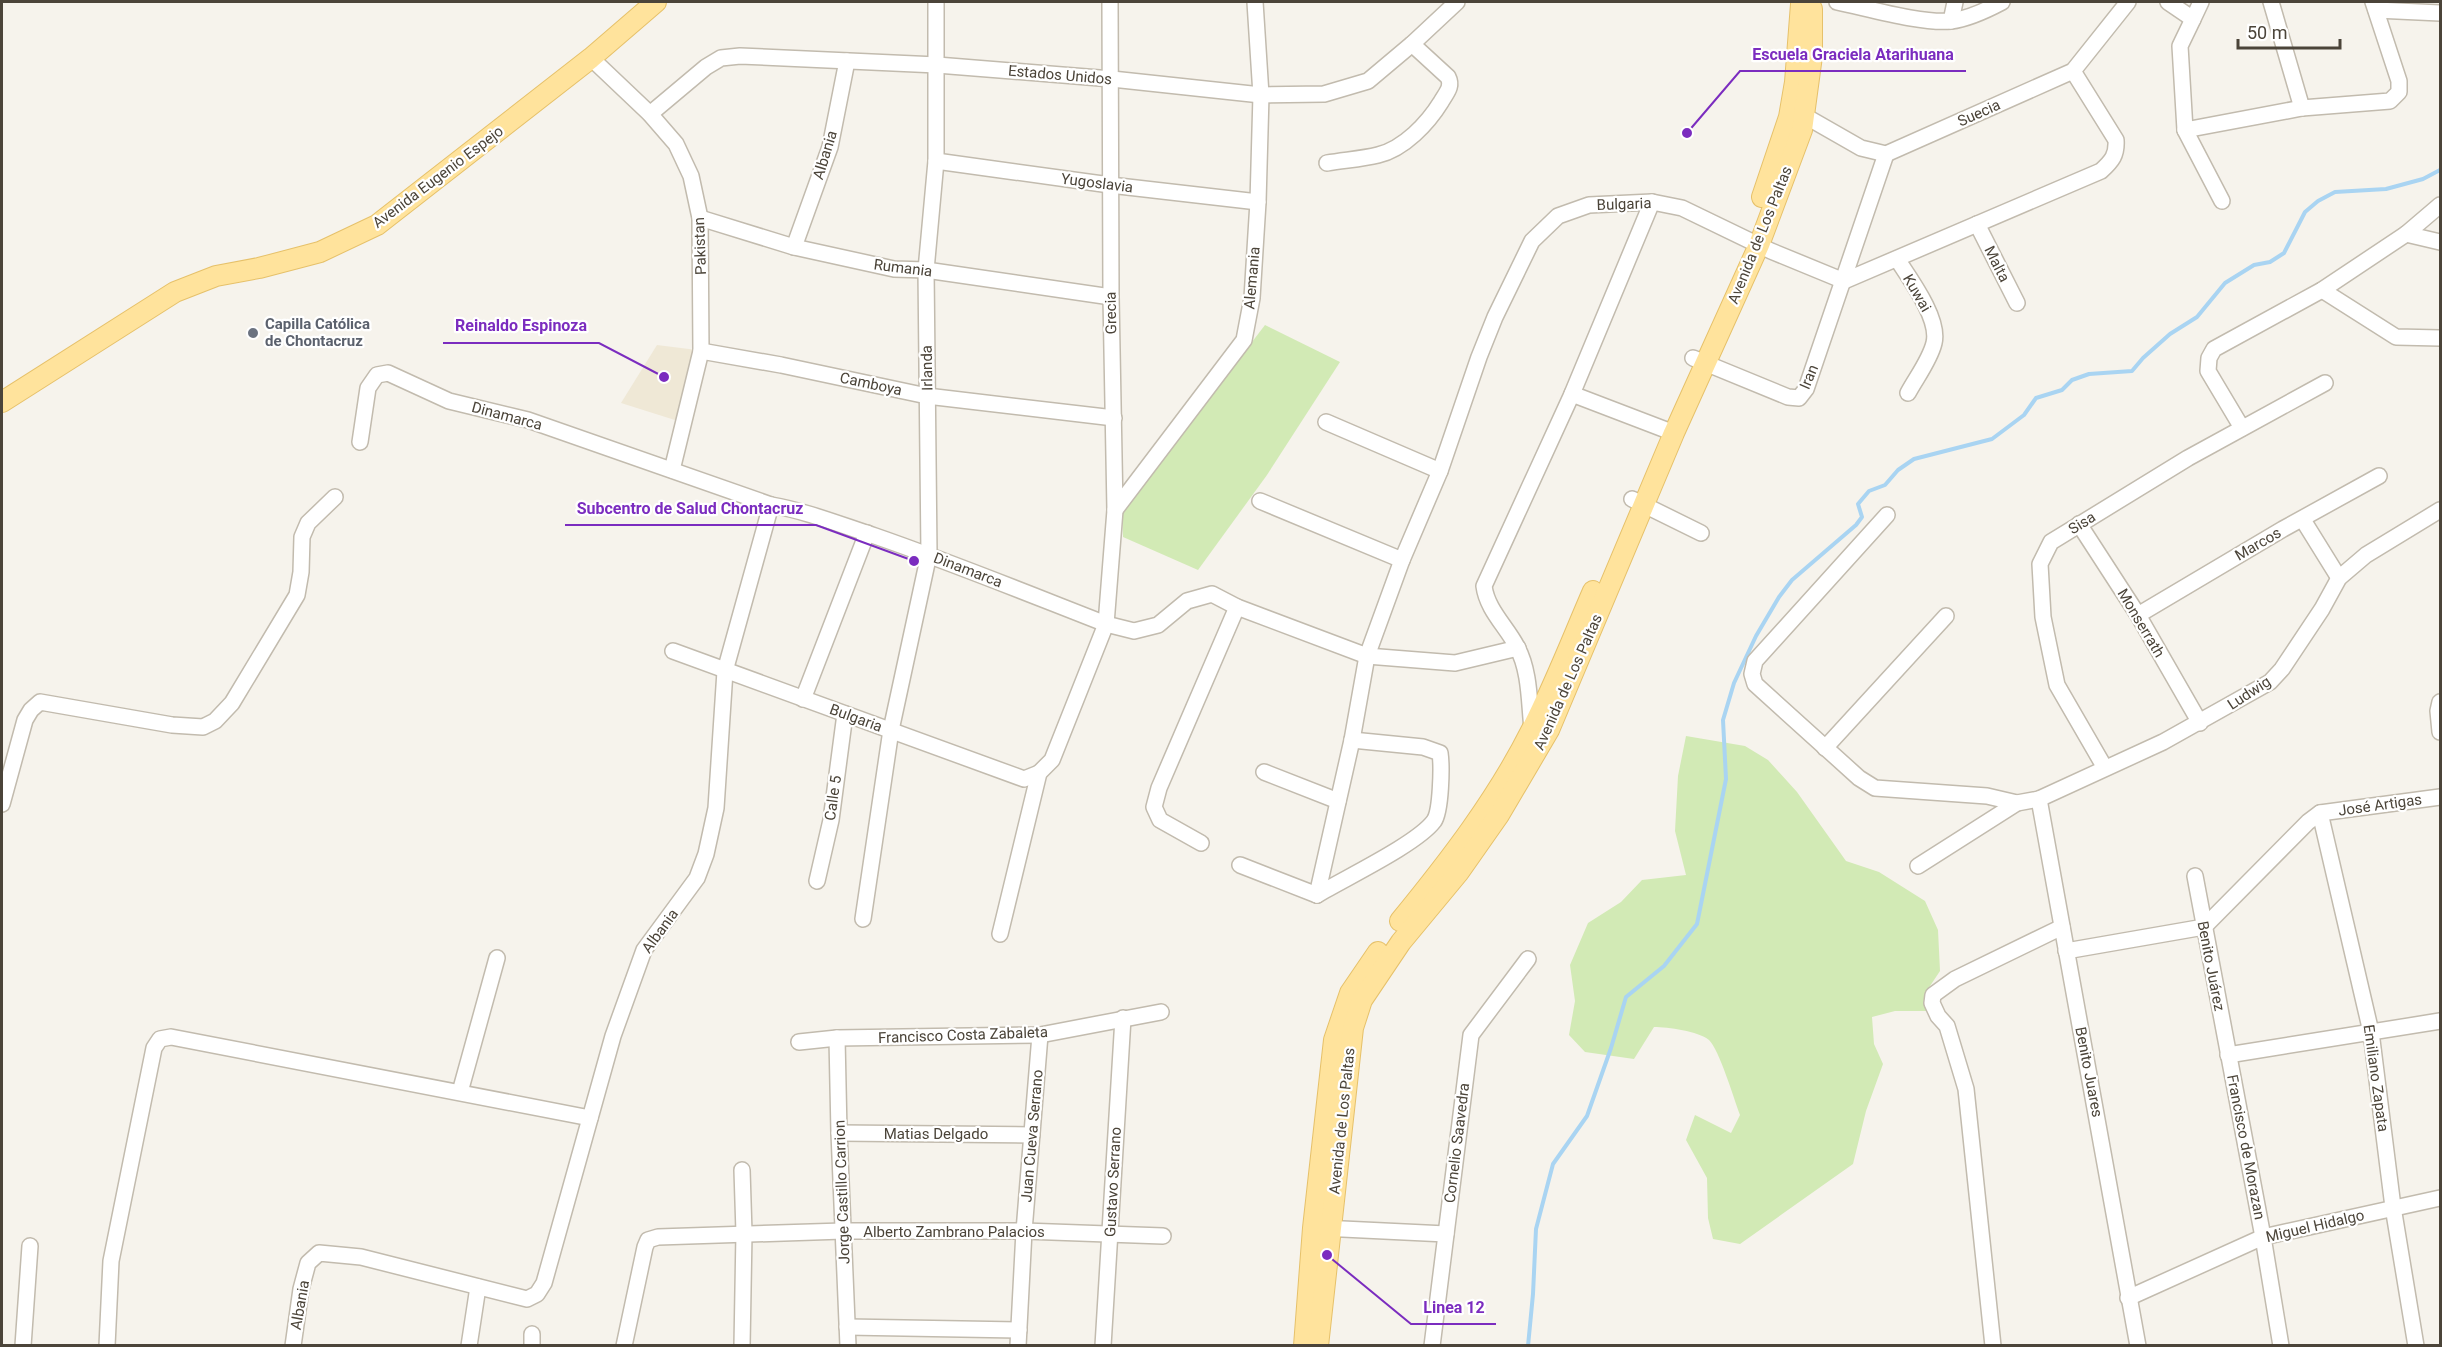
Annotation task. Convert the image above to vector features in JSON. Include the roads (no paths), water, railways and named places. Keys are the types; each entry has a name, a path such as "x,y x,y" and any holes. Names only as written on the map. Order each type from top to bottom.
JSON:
{"main road":[{"name":"Avenida Eugenio Espejo","path":"2,402 176,292 216,276 320,252 377,225 591,58 656,2"},
{"name":"Avenida de Los Paltas","path":"1753,242 1789,117 1795,82 1802,2"},
{"name":"Avenida de Los Paltas","path":"1304,1346 1353,1028 1362,1000 1401,942 1459,872 1499,815 1538,734 1668,430 1753,242 1805,116 1812,56 1812,9 1808,2"},
{"name":"Avenida de Los Paltas","path":"1318,1346 1321,1228"}],"street":[{"name":"Irlanda","path":"863,919 891,730 929,554 926,270 936,161 936,2"},
{"name":"Grecia","path":"1039,773 1052,760 1106,624 1115,510 1111,297 1110,2"},
{"name":"Alemania","path":"1115,510 1244,340 1252,298 1258,202 1261,95 1255,2"},
{"name":"Estados Unidos","path":"650,114 706,67 722,58 740,56 937,65 1112,79 1261,95 1324,94 1368,81 1457,2"},
{"path":"1837,2 1928,20 1951,21 1985,11 2002,2"},
{"path":"1951,21 1955,2"},
{"name":"Suecia","path":"1886,154 2073,71 2128,2"},
{"path":"2168,2 2193,19"},
{"path":"2201,2 2180,46 2185,130 2222,201"},
{"path":"2271,2 2302,108"},
{"path":"2185,130 2302,108 2390,101 2398,92 2399,81 2375,6 2440,13"},
{"path":"1327,163 1381,155 1414,136 1435,111 1450,88 1450,82 1448,77 1412,44"},
{"name":"Pakistan","path":"591,58 650,114 676,144 691,176 700,218 701,351 672,470"},
{"name":"Albania","path":"794,247 830,147 846,61"},
{"path":"1844,281 2101,171 2112,161 2117,150 2116,140 2073,71"},
{"path":"1805,116 1861,148 1886,154 1844,281"},
{"name":"Yugoslavia","path":"936,161 1110,185 1258,202"},
{"path":"1538,734 1527,674 1518,648 1488,603 1484,586 1572,394 1652,202"},
{"name":"Bulgaria","path":"1317,894 1352,740 1367,656 1402,560 1440,471 1479,357 1532,240 1558,216 1589,206 1652,202 1682,208 1753,242 1844,281"},
{"path":"2242,428 2208,371 2209,358 2214,349 2322,290 2406,234 2440,205"},
{"name":"Rumania","path":"700,218 794,247 894,269 926,270 1111,297"},
{"name":"Malta","path":"1977,224 2017,303"},
{"path":"2406,234 2440,242"},
{"name":"Kuwai","path":"1898,259 1931,316 1935,329 1934,343 1908,393"},
{"name":"Iran","path":"1699,360 1788,397 1799,398 1806,389 1844,281"},
{"path":"2322,290 2396,337 2440,338"},
{"name":"Camboya","path":"701,351 781,365 927,396 1114,418"},
{"name":"Dinamarca","path":"360,442 368,388 377,375 388,373 449,401 528,420 771,505 787,508 929,554 1106,624 1134,632 1158,625 1187,601 1212,594 1237,607 1367,656 1455,663 1518,648"},
{"name":"Sisa","path":"2105,768 2057,685 2043,616 2040,564 2051,542 2242,428 2325,383"},
{"path":"1572,394 1668,430"},
{"path":"1326,422 1440,471"},
{"name":"Marcos","path":"2138,615 2274,534 2379,476"},
{"path":"2,804 25,720 40,702 172,725 203,727 215,721 232,703 297,595 301,572 302,537 308,523 335,497"},
{"path":"1260,501 1402,560"},
{"path":"1638,502 1701,533"},
{"name":"Albania","path":"293,1346 308,1263 319,1253 361,1257 527,1299 537,1294 544,1282 614,1036 644,950 697,878 706,854 716,807 725,670 771,505"},
{"name":"Ludwig","path":"2017,803 2039,799 2200,723 2270,682 2282,669 2322,609 2339,578 2366,555 2440,510"},
{"path":"1887,515 1755,661 1752,674 1755,684 1859,778 1875,788 1987,796 2017,803"},
{"path":"2303,520 2339,578"},
{"name":"Monserrath","path":"2079,524 2138,615 2200,723"},
{"path":"803,699 867,533"},
{"path":"1201,843 1160,820 1154,807 1159,788 1237,607"},
{"path":"1825,748 1946,616"},
{"name":"Bulgaria","path":"673,651 1024,779 1039,773"},
{"path":"2440,702 2438,711 2440,732"},
{"name":"Calle 5","path":"818,881 831,820 845,714"},
{"path":"1240,865 1317,894 1419,836 1435,819 1443,769 1440,753 1423,747 1352,740"},
{"path":"1264,772 1338,801"},
{"path":"1000,934 1039,773"},
{"name":"José Artigas","path":"2320,813 2440,797"},
{"name":"Benito Juares","path":"2039,799 2114,1202 2128,1298 2138,1346"},
{"path":"1918,867 2017,803"},
{"path":"2066,951 2204,927 2308,822 2320,813"},
{"name":"Emiliano Zapata","path":"2320,813 2371,1032 2393,1207 2416,1346"},
{"name":"Benito Juárez","path":"2195,876 2228,1055"},
{"path":"1993,1346 1966,1089 1947,1026 1938,1016 1932,1003 1933,995 1955,979 2062,927"},
{"path":"460,1092 497,958"},
{"name":"Cornelio Saavedra","path":"1432,1346 1471,1035 1528,959"},
{"name":"Francisco Costa Zabaleta","path":"799,1042 837,1038 1040,1035 1161,1012"},
{"name":"Gustavo Serrano","path":"1103,1346 1123,1018"},
{"path":"2228,1055 2440,1021"},
{"name":"Juan Cueva Serrano","path":"1018,1338 1040,1035"},
{"path":"107,1346 111,1261 154,1048 160,1039 171,1037 590,1118"},
{"name":"Jorge Castillo Carrion","path":"837,1038 848,1346"},
{"name":"Francisco de Morazan","path":"2228,1055 2263,1237 2281,1346"},
{"name":"Matias Delgado","path":"839,1133 1032,1134"},
{"path":"742,1170 744,1233 742,1346"},
{"name":"Miguel Hidalgo","path":"2128,1298 2263,1237 2440,1198"},
{"path":"1321,1228 1446,1234"},
{"name":"Alberto Zambrano Palacios","path":"624,1346 648,1240 658,1237 843,1231 1024,1231 1163,1236"},
{"path":"23,1346 30,1246"},
{"path":"469,1346 478,1287"},
{"path":"847,1327 1018,1338"}],"waterway":[{"path":"1528,1346 1536,1229 1553,1164 1587,1116 1626,997 1664,966 1697,924 1726,779 1723,720 1734,683 1756,636 1792,580 1856,525 1862,517 1858,504 1869,491 1885,485 1898,470 1914,459 1992,439 2024,415 2036,398 2062,390 2072,380 2089,374 2132,371 2170,334 2197,317 2225,283 2254,265 2270,262 2284,253 2305,212 2318,201 2335,192 2386,189 2423,179 2440,170"}],"place":[{"name":"Escuela Graciela Atarihuana","path":"1687,133"},
{"name":"Capilla Católica de Chontacruz","path":"253,333"},
{"name":"Reinaldo Espinoza","path":"664,377"},
{"name":"Subcentro de Salud Chontacruz","path":"914,561"},
{"name":"Linea 12","path":"1327,1255"}]}
